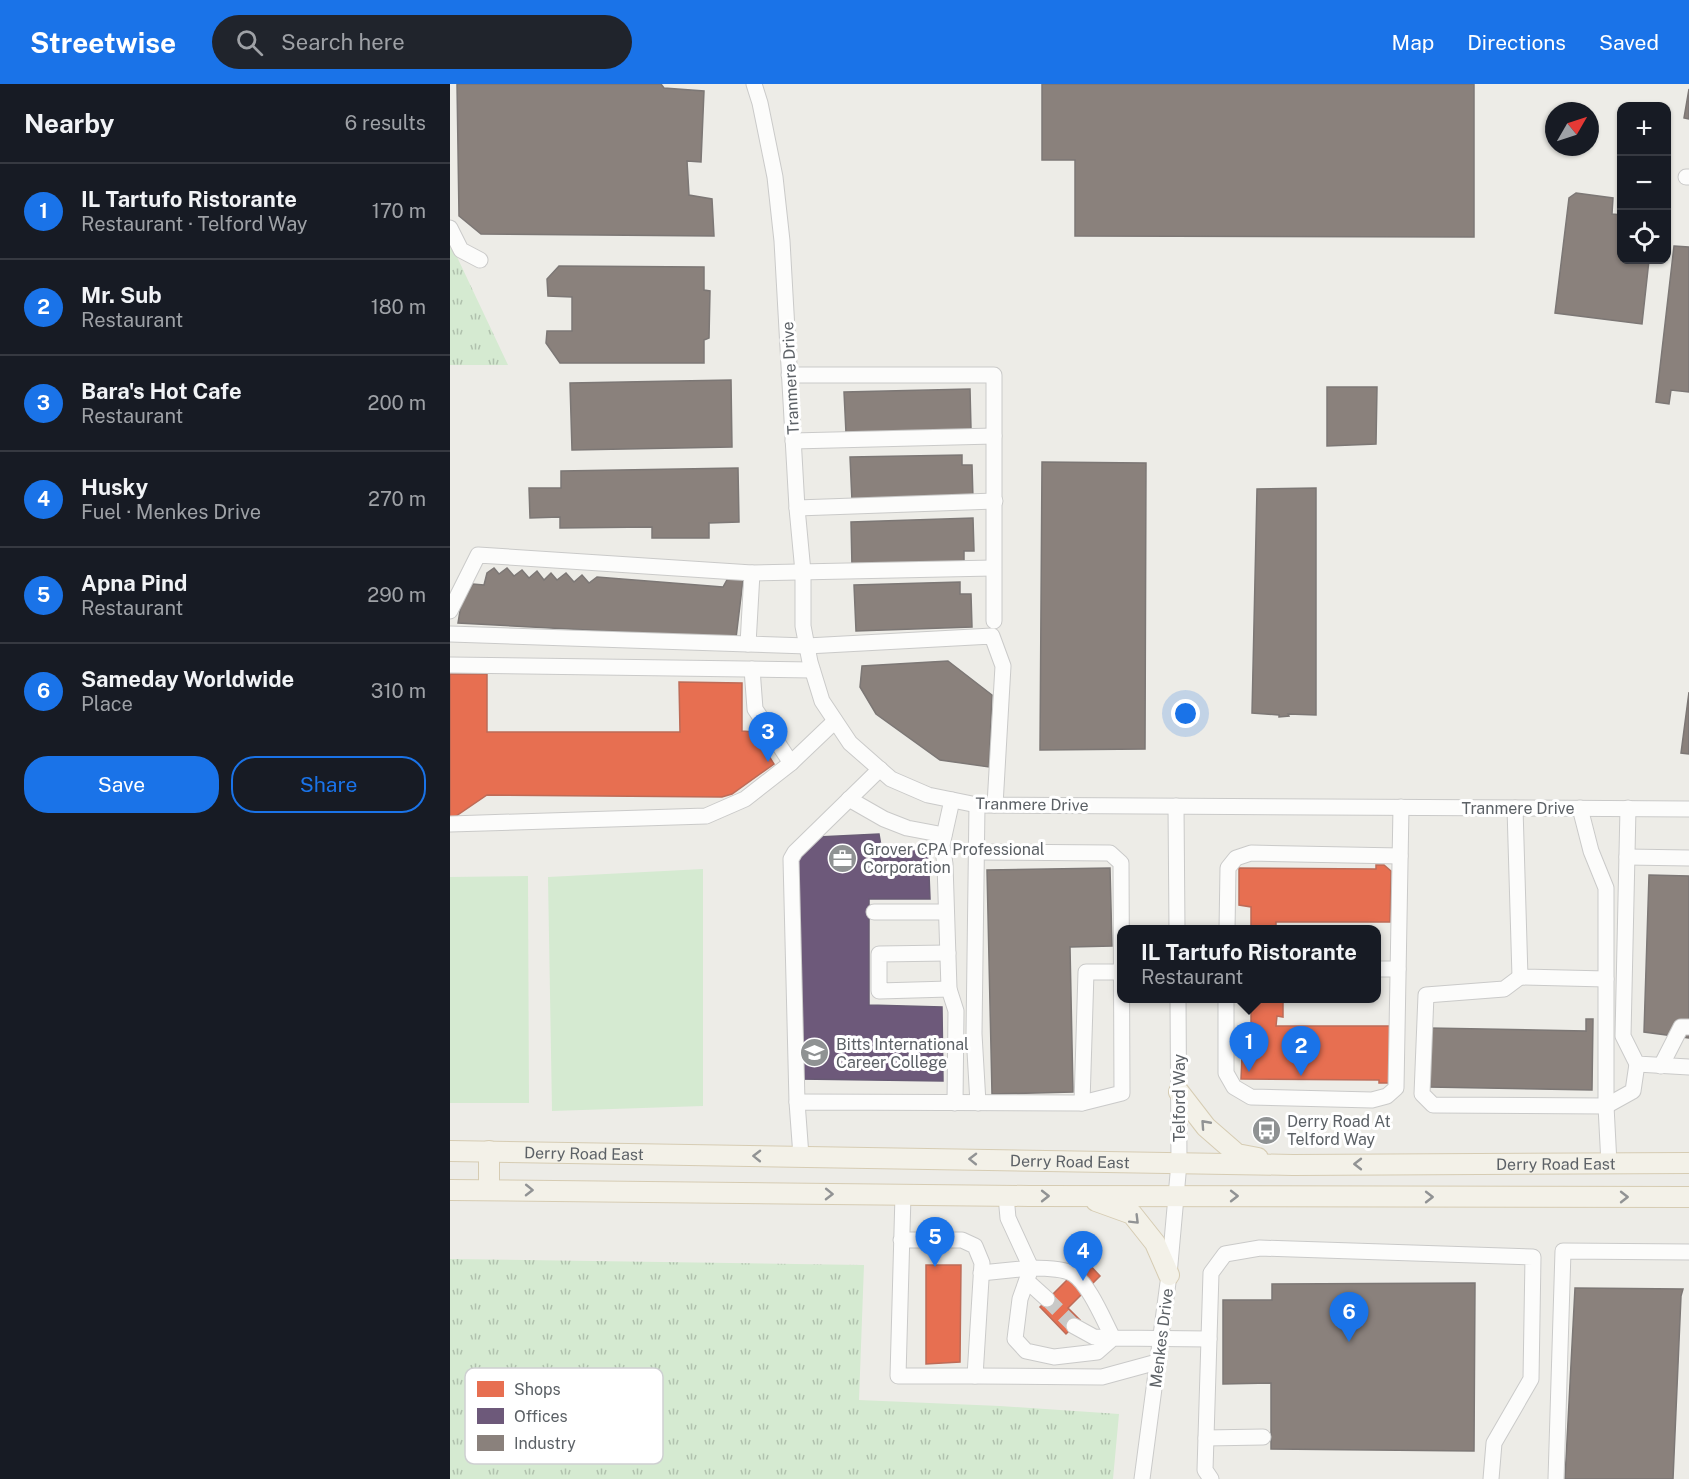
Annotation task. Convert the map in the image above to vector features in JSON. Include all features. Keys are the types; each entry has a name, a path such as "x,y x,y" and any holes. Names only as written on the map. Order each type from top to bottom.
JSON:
{"main road":[{"path":"1179,1092 1206,1127 1237,1154 1293,1165"},
{"name":"Derry Road East","path":"450,1151 1293,1165 1689,1163"},
{"path":"489,1151 489,1190"},
{"name":"Derry Road East","path":"450,1190 1175,1197 1689,1197"},
{"path":"1083,1196 1132,1214 1155,1243 1169,1275"}],"street":[{"name":"Tranmere Drive","path":"754,84 775,177 785,271 789,375 803,572 803,626 812,670 822,701 850,743 891,779 928,795 977,805 1689,809"},
{"path":"450,228 461,250 480,260"},
{"path":"789,375 994,375 994,621"},
{"path":"793,441 994,436"},
{"path":"797,508 995,501"},
{"path":"450,611 478,555 752,573 993,568"},
{"path":"748,644 752,573"},
{"path":"450,634 807,646 992,636 1003,666 995,805"},
{"path":"450,665 812,670"},
{"path":"752,669 755,710 791,763"},
{"path":"450,824 706,816 746,799 791,763 835,721"},
{"path":"801,1156 796,1102 791,859 795,852 880,769"},
{"path":"849,799 884,819 907,828 944,835"},
{"path":"952,800 942,845 945,864 949,989 956,1011 955,1103"},
{"path":"977,805 974,1034 978,1103"},
{"path":"1176,806 1177,925"},
{"path":"1226,1003 1226,1073 1234,1087 1251,1097 1372,1100 1387,1096 1396,1088 1401,807"},
{"path":"1515,808 1520,977"},
{"path":"1580,808 1606,888 1606,1106 1609,1164"},
{"path":"1606,979 1520,977 1504,989 1426,995 1422,1094 1433,1105 1606,1106 1633,1090 1637,1064 1623,1035 1628,808"},
{"path":"977,852 1110,853 1121,863 1121,925"},
{"path":"1227,925 1228,868 1236,858 1251,853 1400,856"},
{"path":"1627,857 1689,858"},
{"path":"874,912 946,912"},
{"path":"948,953 879,954 879,991 949,989"},
{"path":"1381,969 1398,969"},
{"path":"1082,1103 1086,972 1117,972"},
{"path":"796,1102 1082,1103 1122,1093 1121,1003"},
{"name":"Telford Way","path":"1175,1197 1179,1163 1178,1003"},
{"path":"1661,1066 1681,1027 1689,1027"},
{"path":"1637,1064 1689,1067"},
{"path":"903,1195 898,1376 1102,1377 1157,1362"},
{"path":"1006,1196 1008,1218 1029,1275 1047,1299"},
{"name":"Menkes Drive","path":"1142,1479 1169,1275 1175,1197"},
{"path":"901,1240 962,1240 975,1246 982,1263 975,1376"},
{"path":"1211,1479 1205,1470 1211,1273 1226,1254 1260,1248 1533,1257 1531,1379 1494,1443 1491,1479"},
{"path":"1556,1479 1563,1251 1689,1252"},
{"path":"981,1273 1029,1275 1045,1268 1072,1274 1087,1289 1113,1338"},
{"path":"1029,1275 1020,1299 1015,1339 1026,1351 1054,1357 1097,1352 1113,1338"},
{"path":"1074,1326 1094,1337 1209,1339"},
{"path":"1206,1438 1263,1437"}],"green space":[{"path":"450,242 508,365 450,365"},
{"path":"703,869 703,1106 552,1111 548,877"},
{"path":"528,876 529,1103 450,1103 450,877"},
{"path":"450,1259 864,1265 859,1400 1119,1414 1113,1479 450,1479"}],"building: Shops":[{"path":"450,674 487,674 487,732 680,732 679,682 742,683 742,731 754,732 774,764 732,794 722,797 487,795 456,816 450,817"},
{"path":"1376,865 1384,865 1391,871 1390,922 1276,922 1276,925 1251,925 1251,907 1239,905 1239,868 1376,869"},
{"path":"1251,1003 1283,1003 1283,1017 1277,1016 1276,1026 1391,1026 1390,1083 1379,1083 1379,1080 1241,1079 1243,1033 1251,1033"},
{"path":"1086,1261 1100,1276 1068,1308 1080,1320 1066,1334 1040,1307"},
{"path":"926,1265 961,1265 960,1362 926,1364"}],"building: Offices":[{"path":"879,834 881,846 928,849 930,899 869,899 869,1005 942,1007 943,1081 799,1079 798,855 818,837"}],"building: Industry":[{"path":"457,84 661,84 664,88 704,91 701,162 687,161 689,195 712,199 714,236 481,234 459,216"},
{"path":"1042,84 1474,84 1474,237 1075,236 1075,160 1042,160"},
{"path":"1689,89 1689,119 1684,118"},
{"path":"1576,193 1613,198 1612,214 1617,214 1617,264 1649,264 1642,324 1555,313 1569,198"},
{"path":"1674,246 1689,247 1689,392 1671,390 1669,404 1656,402"},
{"path":"559,266 704,267 704,290 710,291 709,338 704,340 704,363 560,363 546,343 547,331 572,331 572,297 548,296 547,279"},
{"path":"731,380 732,447 572,450 570,383"},
{"path":"1327,387 1377,387 1376,444 1327,446"},
{"path":"970,389 971,429 846,433 844,392"},
{"path":"962,455 962,465 972,465 973,498 852,501 850,457"},
{"path":"1042,462 1146,463 1145,749 1040,750"},
{"path":"738,468 739,522 709,523 709,538 652,538 652,527 560,528 560,517 530,518 529,488 561,488 561,471"},
{"path":"1316,488 1316,715 1288,714 1289,716 1279,717 1279,715 1252,713 1257,489"},
{"path":"973,518 974,551 964,551 964,563 852,567 851,522"},
{"path":"494,568 499,574 507,568 514,576 522,570 529,578 537,571 544,580 551,573 557,580 566,573 574,582 582,575 589,583 597,577 723,587 728,578 743,580 736,638 458,623 461,605 473,584 484,585 487,573"},
{"path":"960,582 960,594 971,594 972,627 856,631 854,585"},
{"path":"948,661 992,695 989,767 940,760 876,714 860,687 862,666"},
{"path":"1689,692 1689,754 1681,753"},
{"path":"1110,868 1112,946 1070,947 1073,1092 992,1094 987,870"},
{"path":"1649,875 1689,876 1689,1038 1644,1032"},
{"path":"1586,1019 1593,1019 1592,1090 1429,1087 1429,1028 1586,1031"},
{"path":"1475,1283 1474,1451 1271,1449 1271,1383 1223,1384 1223,1300 1272,1300 1272,1284"},
{"path":"1575,1288 1683,1289 1673,1479 1565,1479"}],"tunnel":[{"path":"1047,1299 1074,1326"}],"place":[{"name":"Bara's Hot Cafe","path":"768,762"},
{"name":"Grover CPA Professional Corporation","path":"842,858"},
{"name":"Bitts International Career College","path":"815,1053"},
{"name":"IL Tartufo Ristorante","path":"1249,1072"},
{"name":"Mr. Sub","path":"1301,1076"},
{"name":"Derry Road At Telford Way","path":"1266,1130"},
{"name":"Apna Pind","path":"935,1267"},
{"name":"Husky","path":"1083,1281"},
{"name":"Sameday Worldwide","path":"1349,1342"}]}
